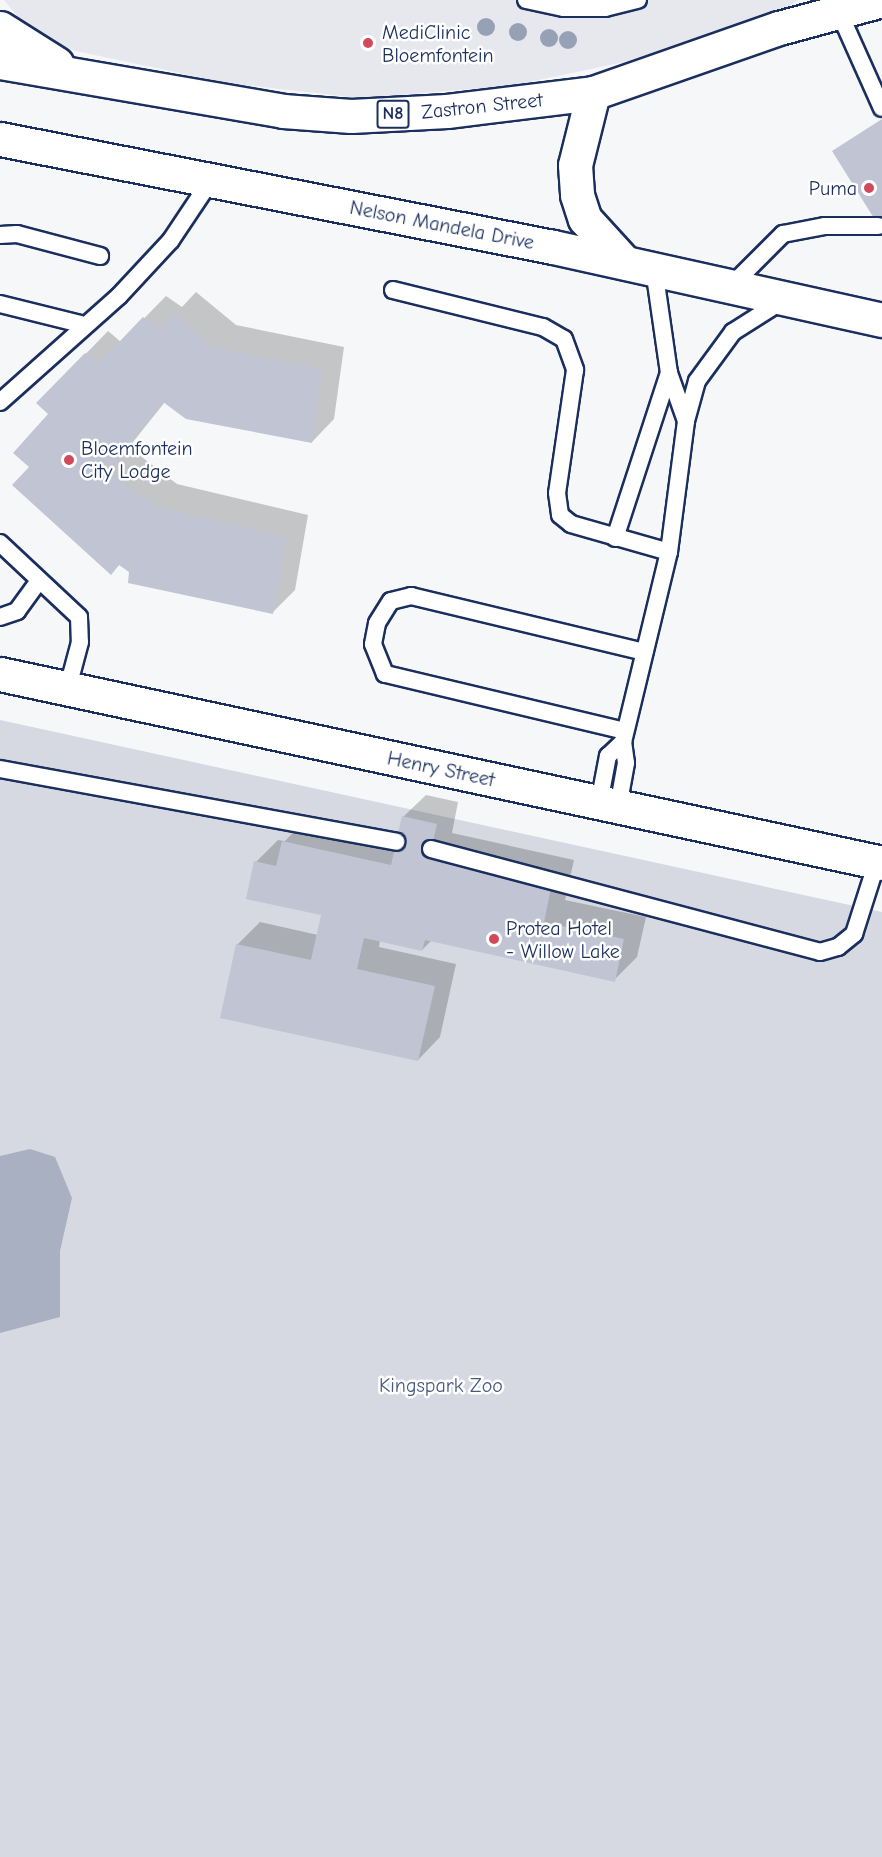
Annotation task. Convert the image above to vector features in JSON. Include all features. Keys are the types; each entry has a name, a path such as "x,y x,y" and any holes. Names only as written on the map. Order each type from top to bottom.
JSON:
{"main road":[{"name":"Zastron Street","path":"0,62 89,80 283,111 351,116 447,111 593,93 882,0"},
{"path":"0,28 89,80"},
{"path":"593,93 575,165 577,195 585,219 640,266"},
{"name":"Nelson Mandela Drive","path":"0,139 640,266 882,320"},
{"path":"0,160 62,151"},
{"name":"Henry Street","path":"0,674 880,863"}],"lane":[{"path":"526,0 564,8 606,8 638,0"},
{"path":"839,12 882,108"},
{"path":"0,402 81,324 119,296 171,240 211,180"},
{"path":"731,286 783,234 825,226 879,226"},
{"path":"0,235 17,234 100,256"},
{"path":"640,266 669,373 686,421"},
{"path":"393,290 543,327 564,339 575,370 557,505 571,524 669,552"},
{"path":"608,805 608,756 624,737 669,552 686,421 712,354 733,332 786,298"},
{"path":"0,304 81,324"},
{"path":"615,538 669,373"},
{"path":"0,543 37,583 79,617 80,642 68,687"},
{"path":"0,616 17,611 37,583"},
{"path":"624,737 385,674 373,644 377,623 391,601 411,596 644,652"},
{"path":"0,769 396,842"},
{"path":"431,849 820,952 838,947 854,934 880,863"}],"shaded area":[{"name":"MediClinic Bloemfontein","path":"4,0 798,0 785,9 624,62 510,86 359,98 227,83 76,51 33,35"}],"green space":[{"name":"Kingspark Zoo","path":"0,720 882,912 882,1857 0,1857"}],"water":[{"path":"30,1149 55,1157 72,1198 60,1251 60,1317 0,1333 0,1156"}],"building":[{"name":"Puma","path":"882,119 882,231 832,151"},
{"name":"Bloemfontein City Lodge","path":"173,314 213,347 322,370 312,443 186,419 163,402 108,470 154,506 286,537 273,614 128,583 129,572 119,565 111,575 12,485 29,467 13,453 48,414 36,403 85,353 99,363 143,317 159,329"},
{"name":"Protea Hotel - Willow Lake","path":"402,816 437,824 430,855 552,883 544,922 624,939 615,982 425,940 422,951 364,938 357,969 435,986 418,1061 220,1018 236,944 311,960 321,915 246,899 254,861 276,866 282,841 391,865"}],"place":[{"name":"MediClinic Bloemfontein","path":"368,43"},
{"name":"Puma","path":"869,188"},
{"name":"Bloemfontein City Lodge","path":"69,460"},
{"name":"Protea Hotel - Willow Lake","path":"494,939"}]}
